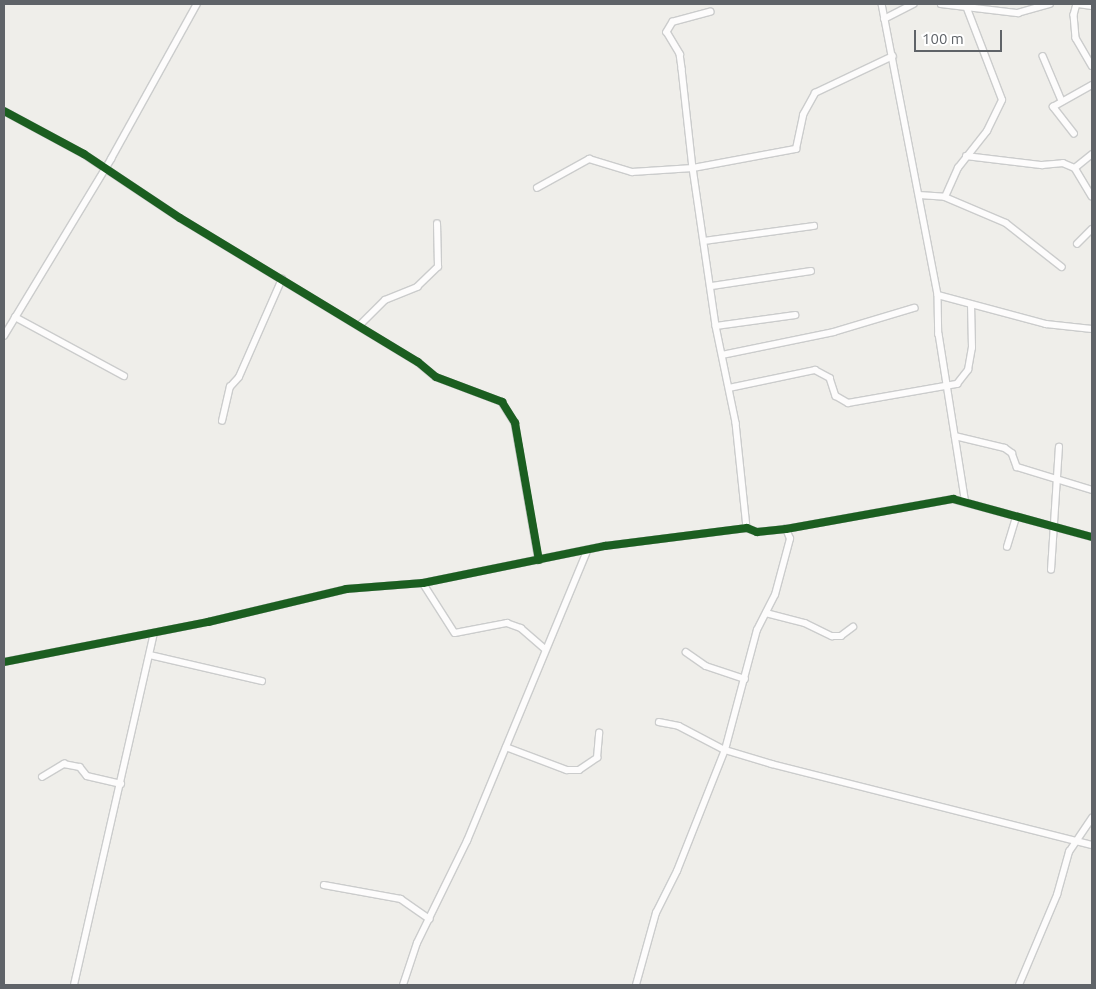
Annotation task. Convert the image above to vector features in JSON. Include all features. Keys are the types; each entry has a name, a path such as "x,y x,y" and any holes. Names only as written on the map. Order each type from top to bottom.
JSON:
{"street":[{"path":"4,336 103,170 197,4"},
{"path":"882,4 938,295 939,334 965,499"},
{"path":"884,19 911,4"},
{"path":"941,4 987,11 1022,12 1050,4"},
{"path":"987,11 991,4"},
{"path":"1092,6 1077,4 1074,14 1076,38 1092,66"},
{"path":"945,197 966,156 987,131 1002,100 967,9"},
{"path":"711,12 673,22 667,32 680,54 693,168 712,286 716,326 729,388 747,528"},
{"path":"537,188 589,159 632,172 693,168 796,149 803,115 815,93 893,56"},
{"path":"1043,56 1062,101"},
{"path":"1074,134 1053,109 1062,101 1092,84"},
{"path":"4,111 78,150 103,170 360,326 436,377 498,399 509,410 515,423 538,560"},
{"path":"1075,168 1092,154"},
{"path":"966,156 1042,165 1063,163 1075,168 1092,196"},
{"path":"919,195 945,197 1006,223 1062,267"},
{"path":"360,326 385,300 417,287 438,267 437,224"},
{"path":"704,241 814,226"},
{"path":"1077,244 1092,229"},
{"path":"712,286 811,271"},
{"path":"222,421 230,387 239,377 282,279"},
{"path":"938,295 1046,324 1092,329"},
{"path":"729,388 815,370 830,378 836,396 848,403 957,384 968,370 972,348 971,305"},
{"path":"722,355 834,332 914,308"},
{"path":"716,326 795,315"},
{"path":"15,317 124,376"},
{"path":"955,436 1006,448 1012,453 1017,467 1092,490"},
{"path":"1050,570 1056,528 1059,447"},
{"path":"4,662 154,634 346,588 422,583 587,551 747,528 757,532 786,529 909,505 965,499 1016,517 1092,537"},
{"path":"1007,548 1016,517"},
{"path":"636,985 656,913 677,871 725,750 757,630 775,595 790,539 786,529"},
{"path":"403,985 417,943 430,920 506,747 587,551"},
{"path":"422,583 455,634 507,623 520,628 545,649"},
{"path":"766,613 805,623 832,636 841,636 853,627"},
{"path":"74,985 154,634"},
{"path":"686,652 706,666 745,679"},
{"path":"150,655 262,681"},
{"path":"659,722 680,726 725,750 1092,845"},
{"path":"506,747 567,770 579,770 597,758 599,733"},
{"path":"42,777 64,764 80,767 87,776 121,784"},
{"path":"1019,985 1076,842 1092,818"},
{"path":"324,884 402,899 430,920"}],"cycle path":[{"path":"4,111 84,154 180,218 418,362 436,377 502,402 515,423 539,560"},
{"path":"4,662 208,622 346,589 423,583 605,546 747,528 757,532 786,529 953,499 1092,537"}]}
